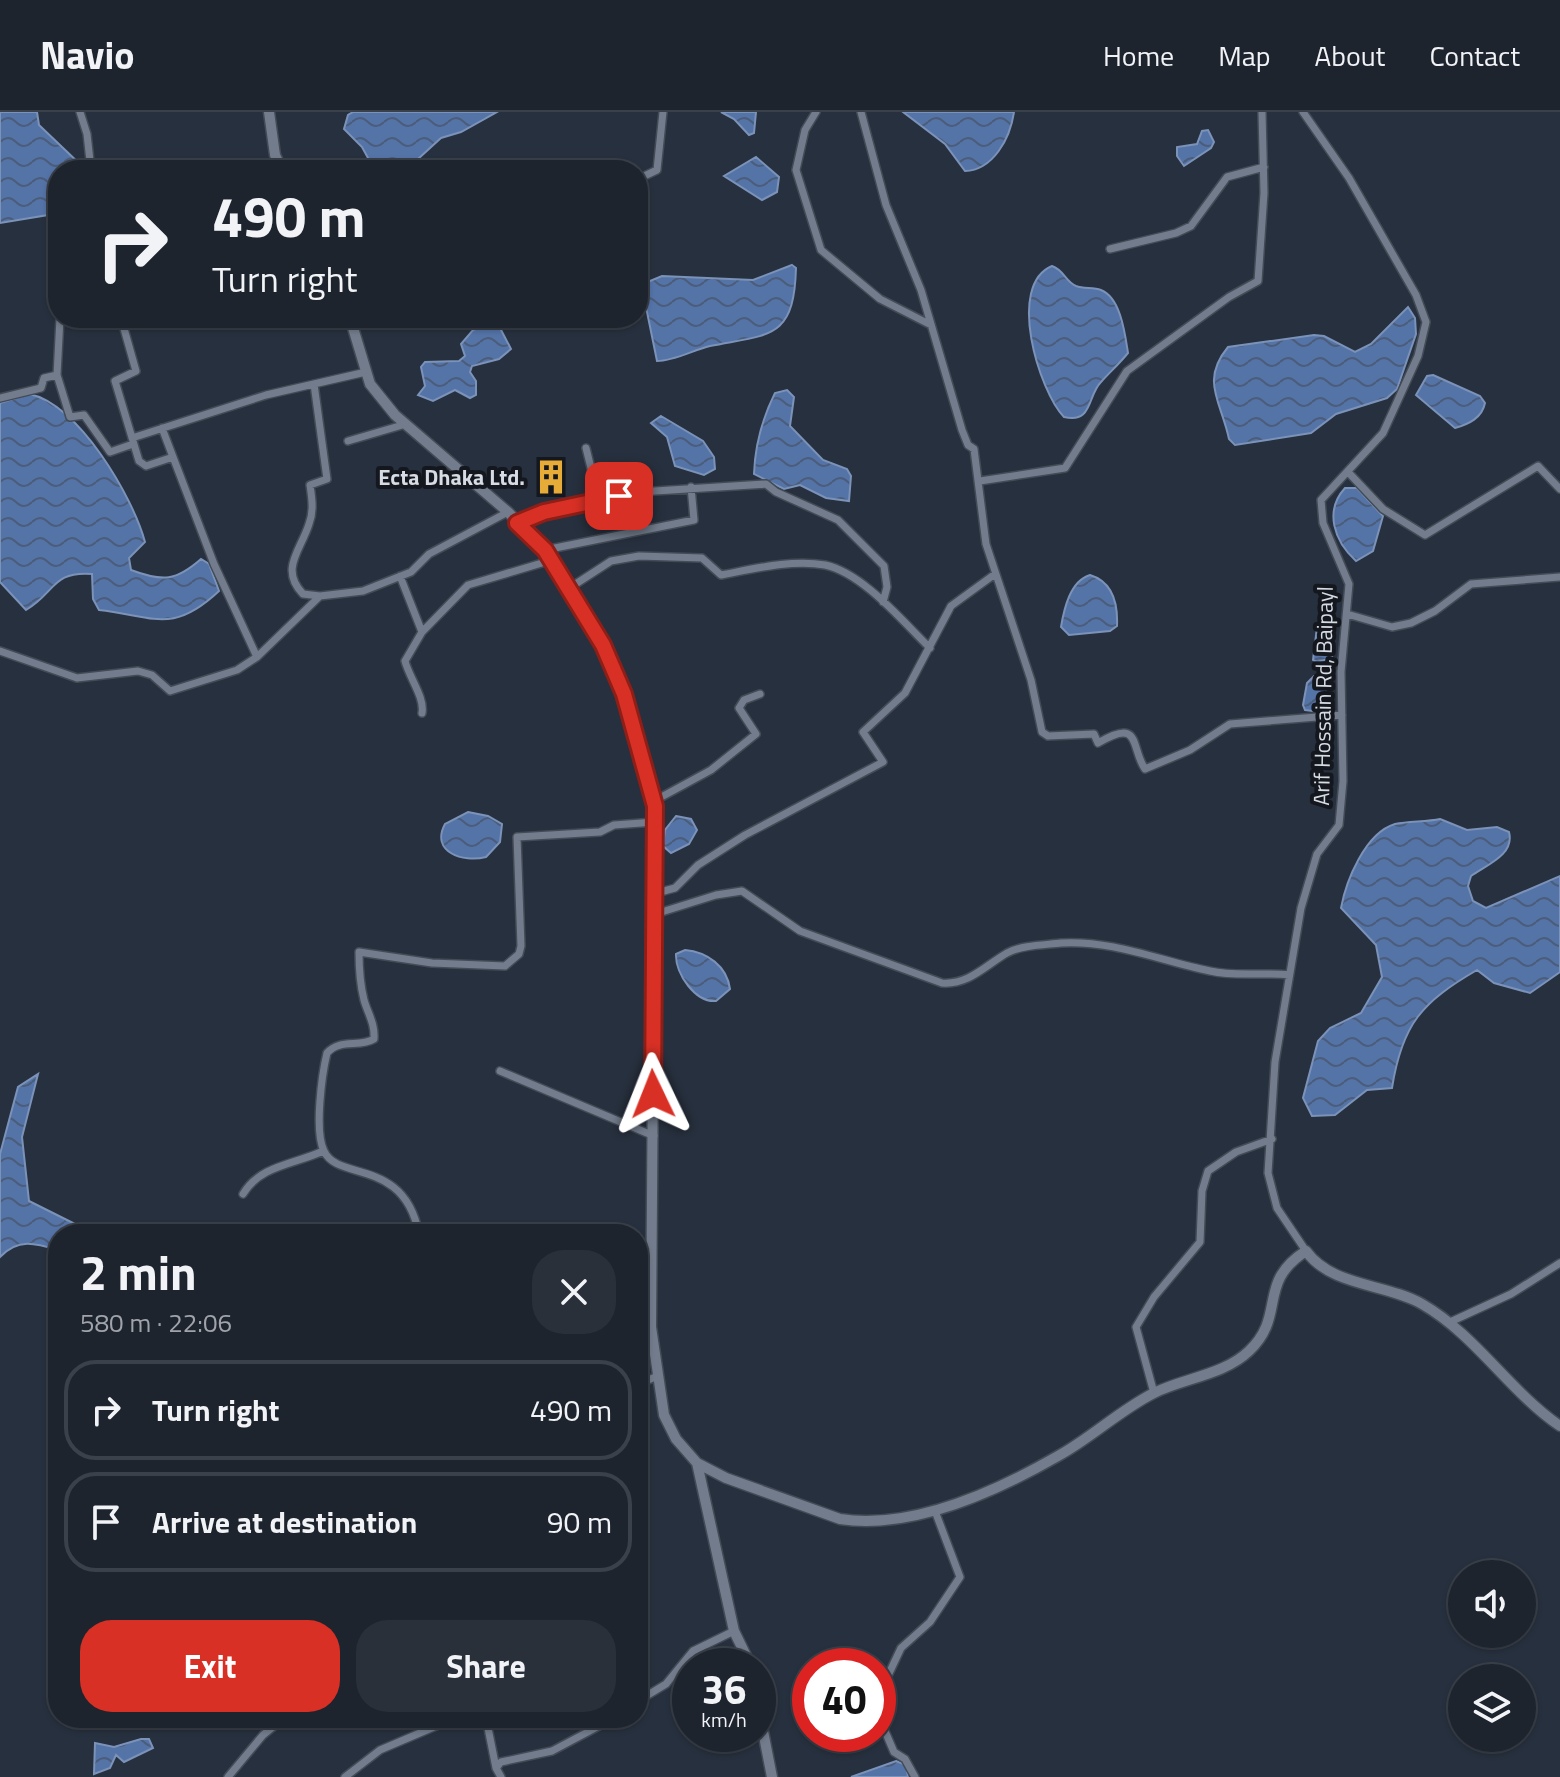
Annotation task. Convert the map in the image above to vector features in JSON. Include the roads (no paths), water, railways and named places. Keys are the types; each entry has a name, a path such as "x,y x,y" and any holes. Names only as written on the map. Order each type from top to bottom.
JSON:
{"street":[{"path":"80,112 87,134 90,160"},
{"path":"269,112 277,160"},
{"path":"648,174 657,170 663,112"},
{"path":"816,112 805,130 796,170 821,250 880,299 931,325"},
{"path":"861,112 886,205 921,290 962,430 968,445 974,449 986,544 1031,680 1042,732 1048,736 1094,734 1098,743 1130,734 1135,738 1145,769 1190,750 1230,724 1342,715"},
{"path":"980,481 1065,468 1127,371 1229,297 1258,281 1264,167 1262,112"},
{"name":"Arif Hossain Rd, Baipayl","path":"1303,112 1349,178 1416,295 1426,322 1418,356 1383,433 1321,500 1323,523 1349,584 1342,715 1343,781 1339,825 1317,854 1301,908 1275,1062 1268,1173 1277,1208 1306,1251 1329,1272 1418,1302 1450,1322"},
{"path":"1110,249 1176,233 1191,226 1227,177 1264,167"},
{"path":"59,328 57,375 70,417 84,415 110,452 162,428 366,372"},
{"path":"124,328 136,371 115,381 132,441 142,465 173,457"},
{"path":"353,328 370,384 406,424 508,512 548,555 571,587 624,694 654,801 655,822 651,1327 664,1415 676,1439 697,1463 726,1478 840,1519 873,1521 935,1511 969,1499 1057,1457 1154,1393 1226,1367 1246,1354 1264,1334 1279,1272 1306,1251"},
{"path":"0,398 41,388 44,378 57,375"},
{"path":"314,384 327,479 310,485 313,506 309,526 297,546 291,565 294,585 303,594 320,596 363,591 411,572 429,554 508,512"},
{"path":"348,441 406,424"},
{"path":"162,428 214,564 257,657"},
{"path":"586,448 599,500"},
{"path":"1349,473 1383,509 1425,535 1538,466 1560,489"},
{"path":"517,523 544,512 639,492 766,484 776,492 838,520 884,566 887,587 883,602"},
{"path":"422,713 424,705 410,681 405,661 422,632 468,585 548,555 694,520 691,487"},
{"path":"571,587 611,561 639,556 702,558 721,575 762,567 825,565 869,589 930,648"},
{"path":"653,894 675,888 698,865 745,835 883,762 863,732 905,693 951,606 995,574"},
{"path":"400,576 422,632"},
{"path":"1347,614 1392,627 1411,623 1435,611 1471,584 1560,577"},
{"path":"0,651 77,678 138,671 152,675 170,691 237,670 257,657 320,596"},
{"path":"654,801 711,770 756,734 739,708 744,700 760,694"},
{"path":"415,1224 409,1207 393,1183 331,1160 323,1151 321,1109 327,1053 344,1044 367,1043 374,1039 371,1014 364,1004 359,952 432,963 505,966 519,954 521,946 517,837 600,832 614,825 655,822"},
{"path":"652,915 716,895 742,891 800,931 942,983 952,983 979,973 1008,953 1029,947 1087,942 1131,949 1209,971 1289,975"},
{"path":"500,1071 654,1136"},
{"path":"1154,1393 1136,1327 1154,1297 1200,1242 1202,1191 1208,1171 1236,1152 1272,1139"},
{"path":"243,1194 249,1183 276,1166 323,1151"},
{"path":"1560,1263 1511,1294 1450,1322 1532,1404 1560,1426"},
{"path":"648,1380 658,1376"},
{"path":"697,1463 734,1631 742,1648"},
{"path":"896,1659 901,1648 930,1622 960,1577 935,1511"},
{"path":"648,1695 666,1684 693,1651 734,1631"},
{"path":"228,1777 272,1728"},
{"path":"345,1777 380,1750 432,1728"},
{"path":"490,1728 496,1768 501,1777"},
{"path":"496,1768 501,1762 552,1751 595,1728"},
{"path":"767,1752 772,1777"},
{"path":"894,1752 905,1759 915,1777"}],"water":[{"path":"0,112 37,112 39,125 76,160 48,160 48,215 0,223"},
{"path":"353,112 497,112 461,132 441,138 417,160 369,160 362,147 344,129 348,115"},
{"path":"721,112 756,112 754,133 749,135 734,119"},
{"path":"903,112 1014,112 1009,132 992,159 965,171 945,144"},
{"path":"1208,130 1214,142 1211,148 1184,166 1177,156 1177,147 1197,144 1202,131"},
{"path":"756,157 779,177 777,192 762,200 724,176"},
{"path":"792,265 796,268 790,309 775,330 657,361 648,317 648,282 662,276 753,280"},
{"path":"1052,266 1076,286 1098,289 1108,294 1118,308 1128,353 1101,382 1085,413 1073,418 1064,417 1054,404 1031,339 1031,294 1038,277"},
{"path":"1408,307 1415,318 1416,334 1397,389 1387,398 1336,414 1311,433 1235,445 1229,439 1214,381 1215,370 1228,347 1314,335 1324,336 1355,352 1371,344"},
{"path":"500,328 511,349 499,359 472,366 470,372 476,381 476,395 470,398 455,390 433,401 418,395 425,386 421,367 425,362 459,361 465,356 461,344 473,330"},
{"path":"1433,375 1480,396 1485,403 1478,416 1455,428 1416,395 1427,376"},
{"path":"787,390 794,397 790,426 823,460 847,469 851,476 849,501 826,498 800,485 784,489 754,474 766,413 775,393"},
{"path":"29,394 48,401 66,415 101,454 116,478 145,542 129,558 131,570 161,578 169,577 184,572 201,559 209,564 219,591 188,613 175,618 149,618 99,610 93,599 92,574 79,574 61,579 26,610 0,582 0,403"},
{"path":"661,416 703,441 714,457 715,469 704,475 675,466 667,437 651,423"},
{"path":"1345,488 1357,488 1383,516 1373,551 1356,561 1342,544 1334,526 1335,506"},
{"path":"1090,575 1109,588 1117,626 1110,631 1069,635 1061,627 1066,604 1077,583"},
{"path":"1325,613 1334,617 1332,658 1317,662 1313,660 1317,627"},
{"path":"1314,676 1324,677 1328,705 1321,712 1305,710 1303,705 1307,683"},
{"path":"468,812 488,816 502,824 500,842 486,857 459,857 445,848 442,842 445,824"},
{"path":"676,816 691,819 697,830 689,844 671,853 663,846 665,830"},
{"path":"1440,819 1467,830 1497,827 1509,832 1510,840 1504,853 1471,876 1468,886 1473,901 1486,908 1560,876 1560,972 1530,993 1494,983 1477,970 1442,993 1418,1017 1402,1047 1392,1088 1367,1090 1335,1115 1312,1116 1303,1098 1318,1041 1330,1028 1361,1013 1382,977 1376,945 1341,908 1352,872 1366,847 1384,829 1395,824"},
{"path":"685,950 708,957 725,973 730,989 716,1001 701,997 683,978 676,954"},
{"path":"38,1074 22,1137 29,1201 75,1224 48,1224 48,1247 20,1245 0,1257 0,1154 18,1087"},
{"path":"149,1739 153,1748 124,1762 116,1755 110,1768 94,1774 95,1743 114,1747"},
{"path":"896,1761 906,1765 908,1777 851,1777"}],"place":[{"name":"Ecta Dhaka Ltd.","path":"551,477"}]}
